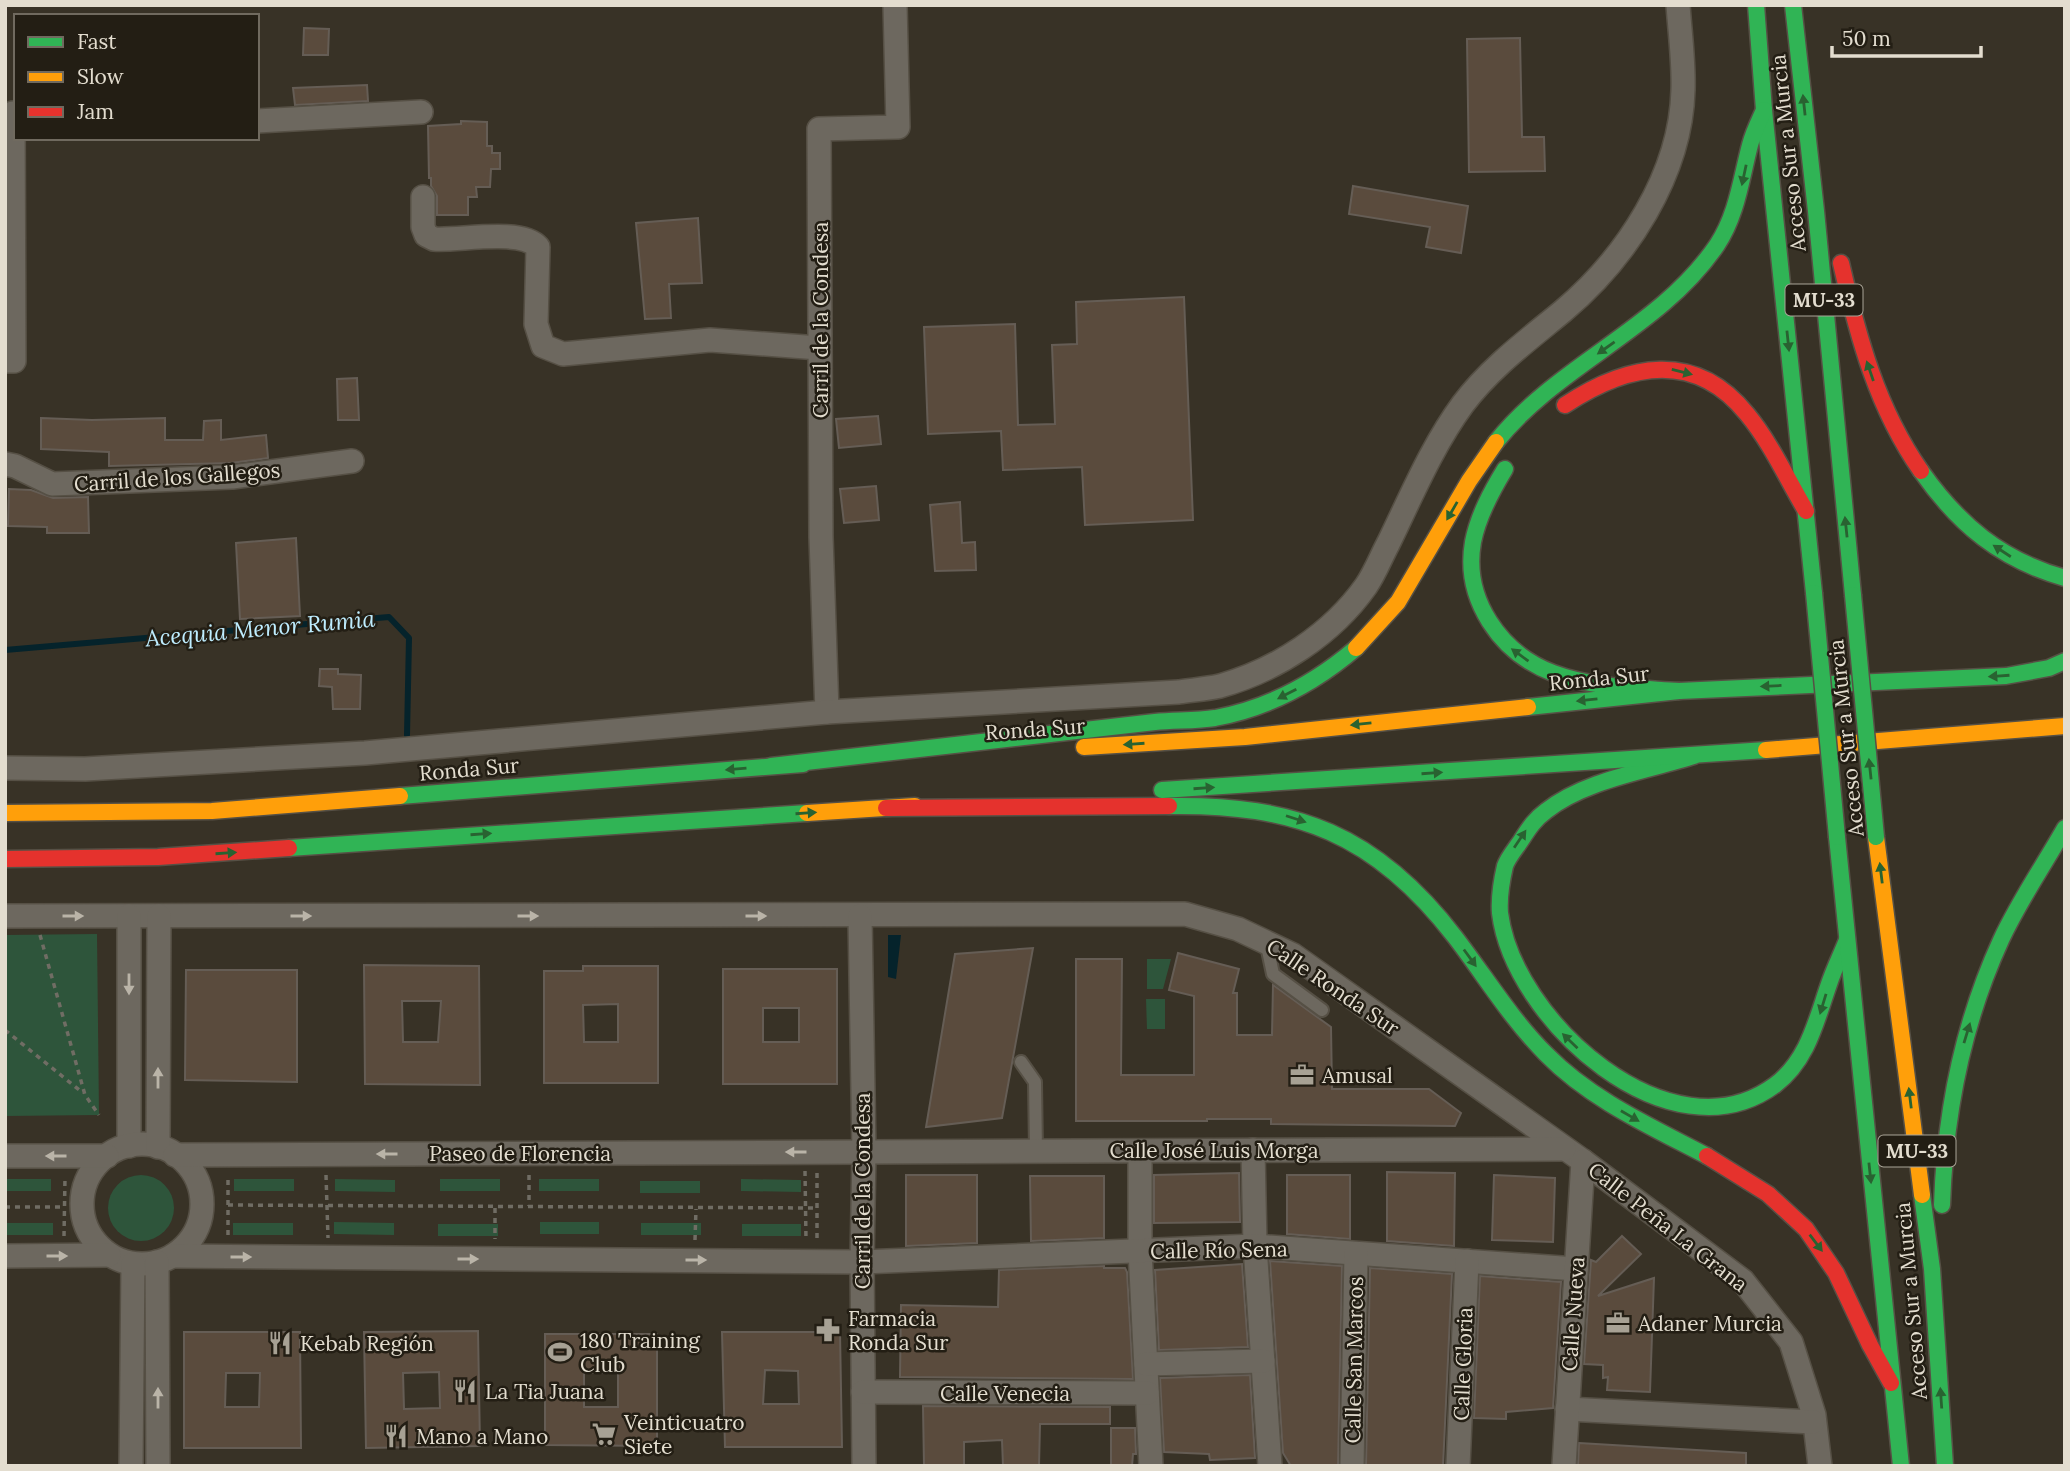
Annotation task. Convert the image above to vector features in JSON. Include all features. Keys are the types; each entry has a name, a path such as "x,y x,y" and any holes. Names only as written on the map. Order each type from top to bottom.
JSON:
{"main road":[{"name":"Acceso Sur a Murcia","path":"1756,5 1763,110 1806,511 1901,1466"},
{"name":"Acceso Sur a Murcia","path":"1793,5 1816,211 1877,837 1932,1269 1945,1466"},
{"path":"771,766 1155,722 1214,718 1275,700 1325,673 1369,636 1391,611 1413,579 1483,459 1508,426 1557,381 1664,306 1699,272 1719,243 1730,220 1751,142 1763,110"},
{"path":"1816,211 1840,261 1874,384 1892,422 1921,470 1969,527 1997,548 2019,562 2065,578"},
{"path":"1556,412 1604,379 1623,373 1647,368 1673,369 1698,376 1718,386 1747,414 1806,511"},
{"path":"1516,454 1485,502 1472,554 1474,589 1492,627 1523,659 1571,679 1605,685 1679,691"},
{"name":"Ronda Sur","path":"5,813 212,811 771,766 1245,737 1679,691 2006,676 2049,668 2065,661"},
{"path":"5,859 158,857 1694,756 2065,726"},
{"path":"1694,756 1577,791 1533,821 1518,840 1502,877 1499,907 1502,924 1514,964 1556,1028 1597,1064 1636,1089 1658,1098 1703,1108 1723,1108 1743,1103 1782,1080 1806,1051 1847,940"},
{"path":"886,808 1237,808 1283,815 1344,839 1371,855 1416,892 1465,952 1524,1033 1570,1076 1601,1099 1732,1170 1793,1216 1815,1240 1833,1266 1891,1383"},
{"path":"1932,1269 1941,1225 1948,1116 1965,1039 2002,938 2065,828"}],"street":[{"name":"Carril de la Condesa","path":"827,712 821,537 819,130 898,127 895,5"},
{"path":"5,768 85,769 365,753 827,712 1179,692 1218,686 1250,675 1283,659 1317,637 1344,613 1367,584 1445,431 1463,405 1482,382 1526,339 1564,310 1591,284 1614,260 1637,229 1654,198 1677,133 1683,91 1678,5"},
{"path":"259,121 421,112"},
{"path":"9,361 11,113"},
{"path":"424,197 423,227 426,235 434,239 516,237 533,242 538,247 536,324 543,346 553,351 563,354 710,340 819,348"},
{"name":"Carril de los Gallegos","path":"5,464 52,484 232,477 352,461"},
{"name":"Calle Ronda Sur","path":"5,916 1185,914 1238,929 1293,955 1573,1155"},
{"path":"129,916 129,1146"},
{"path":"159,916 167,1151"},
{"name":"Carril de la Condesa","path":"860,916 864,1152 864,1466"},
{"path":"165,1259 192,1238 198,1226 202,1199 194,1174 167,1151 129,1146 107,1156 90,1175 82,1200 86,1225 99,1246 109,1255 132,1264 165,1259 862,1262"},
{"path":"1253,1150 1255,1246 1269,1466"},
{"name":"Calle José Luis Morga","path":"864,1152 1253,1150 1573,1155"},
{"name":"Paseo de Florencia","path":"167,1151 811,1158 864,1152"},
{"path":"1140,1151 1140,1251 1151,1466"},
{"name":"Calle Nueva","path":"1564,1466 1576,1269 1573,1155"},
{"name":"Calle Peña La Grana","path":"1573,1155 1743,1281 1791,1342 1814,1415 1820,1466"},
{"path":"5,1156 107,1156"},
{"name":"Calle Río Sena","path":"862,1262 1255,1246 1576,1269"},
{"name":"Calle San Marcos","path":"1352,1466 1356,1254"},
{"path":"5,1256 109,1255"},
{"path":"158,1466 165,1259"},
{"name":"Calle Gloria","path":"1458,1466 1467,1261"},
{"path":"131,1466 132,1264"},
{"path":"1146,1364 1263,1361"},
{"name":"Calle Venecia","path":"863,1392 1147,1394"},
{"path":"1567,1409 1813,1422"}],"lane":[{"path":"1266,941 1273,974 1322,1010"},
{"path":"1021,1062 1035,1082 1035,1151"}],"path":[{"path":"40,934 85,1095"},
{"path":"5,1030 85,1095 99,1115"},
{"path":"806,1241 811,1158"},
{"path":"811,1158 817,1208 817,1248"},
{"path":"228,1242 229,1172"},
{"path":"326,1172 328,1242"},
{"path":"528,1172 529,1207"},
{"path":"64,1239 65,1173"},
{"path":"228,1205 817,1208"},
{"path":"5,1207 64,1207"},
{"path":"495,1207 495,1242"},
{"path":"695,1241 696,1208"}],"green space":[{"path":"97,934 99,1115 5,1116 5,935"},
{"path":"1147,959 1171,959 1163,989 1147,989"},
{"path":"1146,999 1165,999 1165,1029 1147,1029"},
{"path":"141,1175 154,1177 169,1190 174,1208 172,1221 159,1236 141,1241 128,1239 113,1226 108,1208 110,1195 123,1180"},
{"path":"5,1179 51,1179 51,1191 5,1191"},
{"path":"234,1179 294,1179 294,1191 234,1191"},
{"path":"335,1179 395,1180 395,1192 335,1191"},
{"path":"440,1179 500,1179 500,1191 440,1191"},
{"path":"539,1179 599,1179 599,1191 539,1191"},
{"path":"741,1179 801,1180 801,1192 741,1191"},
{"path":"640,1181 700,1181 700,1193 640,1193"},
{"path":"334,1222 394,1223 394,1235 334,1234"},
{"path":"540,1222 599,1222 599,1234 540,1234"},
{"path":"5,1223 53,1223 53,1235 5,1235"},
{"path":"233,1223 293,1223 293,1235 233,1235"},
{"path":"641,1223 701,1223 701,1235 641,1235"},
{"path":"438,1224 498,1224 498,1236 438,1236"},
{"path":"742,1224 801,1224 801,1236 742,1236"}],"water":[{"path":"888,935 901,935 896,979 888,977"}],"building":[{"path":"304,28 329,29 328,55 303,55"},
{"path":"1520,38 1522,137 1544,137 1545,171 1469,172 1467,39"},
{"path":"367,85 368,101 295,105 293,88"},
{"path":"461,121 487,122 487,146 492,146 492,153 500,153 500,169 491,169 490,187 476,187 477,197 468,197 468,215 437,215 437,196 429,178 428,126 461,124"},
{"path":"1353,186 1468,206 1461,253 1426,247 1430,227 1349,214"},
{"path":"698,218 702,283 669,284 671,318 645,319 636,223"},
{"path":"1184,297 1193,520 1085,525 1082,467 1003,470 1001,431 928,434 924,327 1015,324 1018,425 1055,424 1052,345 1077,344 1076,302"},
{"path":"357,378 359,420 338,420 337,379"},
{"path":"878,416 881,444 839,448 836,419"},
{"path":"41,418 165,418 165,440 203,440 204,421 221,420 221,440 266,435 268,458 231,463 109,466 109,452 41,449"},
{"path":"876,486 879,520 844,523 840,489"},
{"path":"9,489 31,490 53,498 88,497 89,533 47,533 47,527 8,526"},
{"path":"960,502 962,543 975,542 976,570 935,571 930,505"},
{"path":"296,538 300,616 240,619 236,543"},
{"path":"320,669 338,669 338,674 361,675 360,709 333,709 332,687 319,686"},
{"path":"1033,948 1002,1118 926,1127 955,954"},
{"path":"1178,953 1239,969 1233,993 1237,993 1237,1035 1272,1035 1273,985 1331,1027 1332,1089 1429,1089 1461,1113 1455,1126 1271,1124 1271,1119 1076,1121 1076,959 1122,959 1121,1075 1194,1075 1194,996 1169,990"},
{"path":"364,965 479,966 480,1085 365,1084","holes":["402,1001 441,1001 438,1042 403,1042"]},
{"path":"583,966 658,966 658,1083 544,1083 544,971 583,971","holes":["618,1004 618,1042 584,1042 583,1005"]},
{"path":"723,969 837,969 837,1084 723,1084","holes":["763,1008 799,1008 799,1042 763,1042"]},
{"path":"186,970 297,970 297,1082 185,1080"},
{"path":"1387,1172 1455,1173 1454,1246 1387,1241"},
{"path":"1239,1173 1240,1222 1154,1223 1154,1175"},
{"path":"906,1175 977,1175 977,1243 906,1246"},
{"path":"1287,1175 1350,1175 1350,1239 1287,1234"},
{"path":"1494,1175 1555,1178 1553,1242 1492,1240"},
{"path":"1030,1176 1104,1176 1104,1238 1031,1241"},
{"name":"Adaner Murcia","path":"1622,1236 1641,1254 1598,1296 1654,1278 1650,1392 1607,1390 1608,1377 1603,1378 1603,1365 1584,1364 1591,1260 1596,1262"},
{"path":"1270,1261 1342,1266 1338,1466 1291,1466 1283,1453"},
{"path":"1242,1264 1248,1347 1159,1350 1155,1270"},
{"path":"1104,1266 1125,1268 1127,1272 1133,1379 900,1377 901,1305 998,1307 999,1270"},
{"path":"1370,1268 1452,1274 1443,1466 1366,1466"},
{"path":"1480,1276 1561,1282 1553,1408 1506,1412 1506,1419 1474,1418"},
{"path":"478,1331 480,1446 366,1448 364,1332","holes":["439,1372 440,1408 404,1409 403,1373"]},
{"path":"184,1332 300,1332 301,1448 184,1448","holes":["226,1373 260,1373 259,1407 225,1407"]},
{"path":"722,1332 840,1332 842,1447 725,1447","holes":["765,1370 798,1371 799,1404 763,1404"]},
{"path":"545,1334 657,1334 657,1446 545,1445","holes":["584,1373 618,1373 618,1407 584,1407"]},
{"path":"1250,1375 1255,1458 1210,1460 1209,1454 1164,1452 1160,1378"},
{"path":"923,1406 1110,1407 1110,1424 1040,1424 1039,1466 1003,1466 1002,1440 964,1442 964,1466 924,1466"},
{"path":"1111,1428 1135,1428 1136,1454 1133,1454 1132,1466 1111,1466"},
{"path":"1579,1443 1746,1453 1746,1466 1578,1466"}],"waterway":[{"name":"Acequia Menor Rumia","path":"5,650 389,617 409,638 407,735"}],"traffic: fast":[{"path":"1756,5 1764,110 1814,593"},
{"path":"1793,5 1853,595"},
{"path":"1496,442 1549,390 1638,324 1694,274 1717,245 1729,222 1751,141 1764,110"},
{"path":"1505,469 1478,523 1471,563 1480,603 1502,638 1534,664 1568,678 1615,686 1679,691"},
{"path":"1921,471 1951,508 1983,538 2021,561 2065,578"},
{"path":"1814,593 1837,837"},
{"path":"1853,595 1876,837"},
{"path":"771,766 1235,714 1273,701 1308,683 1356,648"},
{"path":"1528,707 1679,691 2006,676 2049,668 2065,661"},
{"path":"1162,790 1766,750"},
{"path":"1694,756 1598,784 1562,800 1535,820 1506,863 1500,913 1511,954 1534,996 1565,1035 1603,1068 1646,1093 1690,1106 1734,1104 1775,1085 1796,1064 1810,1039 1847,940"},
{"path":"400,796 803,764"},
{"path":"1169,806 1256,811 1294,819 1330,832 1363,850 1395,873 1425,902 1455,937 1521,1026 1546,1054 1602,1099 1707,1156"},
{"path":"289,848 807,813"},
{"path":"1942,1205 1952,1103 1958,1069 1976,1003 2008,926 2065,828"},
{"path":"1837,837 1901,1466"},
{"path":"1922,1195 1932,1269 1945,1466"}],"traffic: slow":[{"path":"1356,648 1398,602 1469,481 1496,442"},
{"path":"1084,747 1245,737 1528,707"},
{"path":"1766,750 2065,726"},
{"path":"5,813 212,811 400,796"},
{"path":"807,813 915,806"},
{"path":"1876,837 1922,1195"}],"traffic: jam":[{"path":"1841,263 1854,318 1871,371 1892,422 1921,471"},
{"path":"1565,405 1612,380 1636,373 1660,370 1683,372 1705,379 1727,393 1756,425 1806,511"},
{"path":"886,808 1169,806"},
{"path":"5,859 158,857 289,848"},
{"path":"1707,1156 1768,1194 1806,1229 1836,1273 1891,1383"}],"place":[{"name":"Amusal","path":"1302,1075"},
{"name":"Adaner Murcia","path":"1618,1323"},
{"name":"Farmacia Ronda Sur","path":"828,1330"},
{"name":"Kebab Región","path":"280,1343"},
{"name":"180 Training Club","path":"560,1352"},
{"name":"La Tia Juana","path":"465,1391"},
{"name":"Veinticuatro Siete","path":"604,1434"},
{"name":"Mano a Mano","path":"396,1436"}]}
